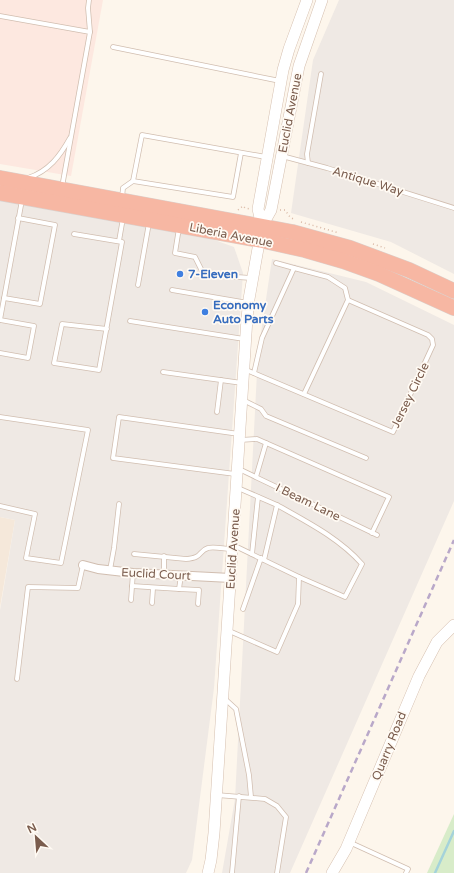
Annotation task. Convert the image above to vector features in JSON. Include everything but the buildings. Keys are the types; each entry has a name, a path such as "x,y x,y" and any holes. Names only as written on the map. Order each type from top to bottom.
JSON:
{"highway":[{"name":"Liberia Avenue","path":"0,178 122,200 261,233 379,274 454,308"},
{"name":"Liberia Avenue","path":"0,193 179,226 261,233 292,232 350,248 409,270 454,291"}],"street":[{"name":"Euclid Avenue","path":"261,233 258,209 281,81 289,49 307,0"},
{"name":"Euclid Avenue","path":"208,873 211,860 216,794 243,383 249,371 246,340 248,303 261,233 271,210 299,66 322,0"},
{"name":"Euclid Court","path":"82,565 133,574 164,574 231,578"},
{"name":"Quarry Road","path":"332,873 349,841 419,676 437,642 454,625"}],"lane":[{"path":"62,189 90,32 88,8 89,0"},
{"path":"0,16 90,32"},
{"path":"113,47 281,81"},
{"path":"308,163 307,154 321,74"},
{"path":"16,181 35,175 47,168 60,155 72,134"},
{"path":"122,200 123,188 133,181 142,135 266,158"},
{"path":"133,181 233,197 241,153"},
{"name":"Antique Way","path":"282,156 327,168 454,208"},
{"path":"0,353 28,358 34,326 0,320 22,197"},
{"path":"119,242 123,215"},
{"path":"4,298 40,304 55,225 18,218"},
{"path":"138,285 149,220"},
{"path":"179,226 175,253 195,257 202,271 253,278"},
{"path":"74,234 122,242 107,329 99,370 54,363 62,324 107,329"},
{"path":"276,263 328,277 345,288 348,300 304,394"},
{"path":"249,371 262,338 294,268"},
{"path":"0,285 6,286"},
{"path":"172,290 248,303"},
{"name":"Jersey Circle","path":"249,371 393,432 433,345 432,339 428,335 348,300"},
{"path":"130,321 246,340"},
{"path":"163,372 243,383"},
{"path":"217,412 221,380"},
{"path":"242,400 261,409 266,416 366,458"},
{"path":"0,417 88,430 61,564 26,558 35,514 0,506"},
{"name":"I Beam Lane","path":"240,437 119,417 113,458 238,472 256,477 377,535"},
{"path":"240,437 257,439 266,442 389,497 372,533"},
{"path":"256,477 266,442"},
{"path":"134,554 194,559 199,556 205,548 233,547 252,554 345,597 362,564 354,554 308,522 277,505 237,488"},
{"path":"252,554 258,497"},
{"path":"110,571 119,504"},
{"path":"243,609 263,559 277,505"},
{"path":"164,556 164,574"},
{"path":"17,679 28,587 78,588 82,565"},
{"path":"131,600 133,574"},
{"path":"180,589 181,575"},
{"path":"227,630 277,652 298,604 299,577"},
{"path":"132,586 199,590 198,604"},
{"path":"152,603 153,588"},
{"path":"222,696 236,709 249,776 251,797"},
{"path":"216,794 265,799 278,806 286,817 277,873"},
{"path":"232,873 239,796"},
{"path":"349,841 408,869 406,873"}],"shaded area":[{"path":"0,0 103,0 71,176 0,164"},
{"path":"339,0 454,0 454,274 391,242 291,213 313,60"},
{"path":"0,199 192,232 234,247 243,273 214,688 192,860 186,873 0,873 0,610 15,520 0,517"},
{"path":"272,259 366,282 454,325 454,501 290,873 222,873 235,799 258,353"},
{"path":"0,517 15,520 0,607"}],"green space":[{"path":"454,814 454,873 427,873"}],"waterway":[{"path":"435,873 454,831"}],"railway":[{"path":"306,873 454,540"}],"place":[{"name":"7-Eleven","path":"180,274"},
{"name":"Economy Auto Parts","path":"205,312"}]}
